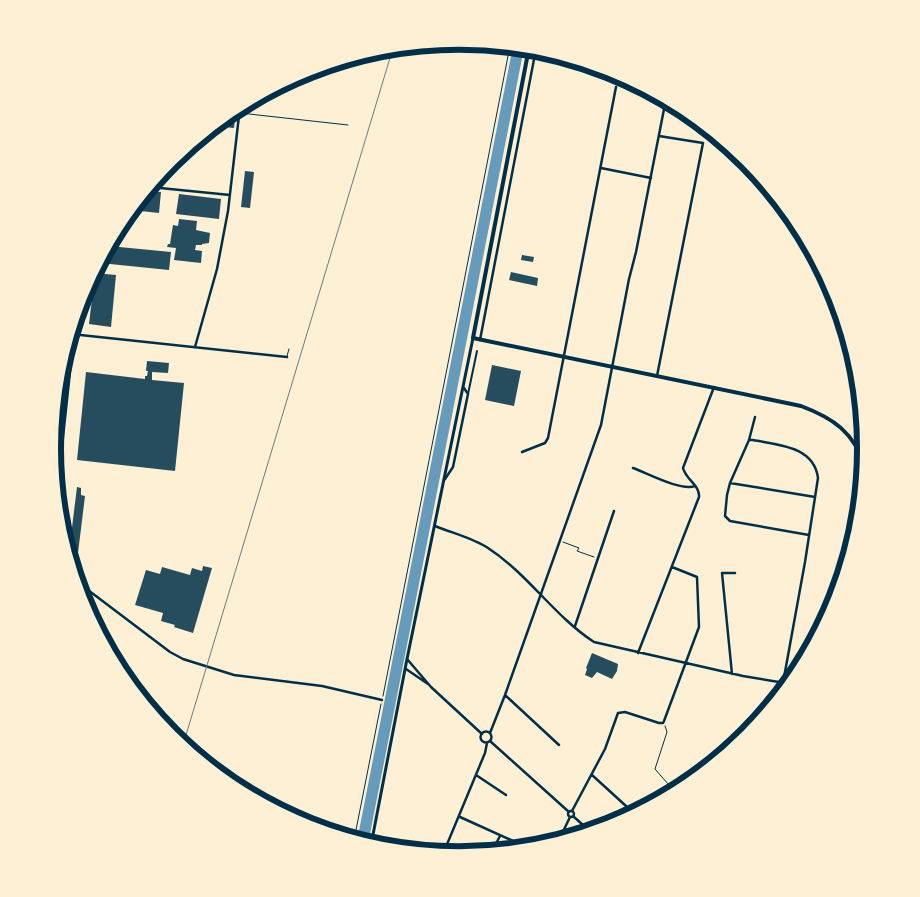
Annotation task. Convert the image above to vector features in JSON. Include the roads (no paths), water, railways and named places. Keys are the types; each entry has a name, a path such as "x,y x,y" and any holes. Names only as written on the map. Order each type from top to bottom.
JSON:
{"main road":[{"path":"527,56 473,338 801,406 824,415 842,428 858,448"}],"street":[{"path":"480,340 534,57"},
{"path":"522,452 546,443 548,438 616,87"},
{"path":"447,846 485,753 491,736 490,733 601,425 665,107"},
{"path":"194,347 217,269 230,195 239,117"},
{"path":"657,376 704,143 659,136"},
{"path":"601,168 651,178"},
{"path":"159,188 230,195"},
{"path":"78,335 287,356"},
{"path":"374,837 405,669 473,338"},
{"path":"445,480 453,466 477,351"},
{"path":"61,452 69,369"},
{"path":"638,653 700,497 699,490 687,477 683,468 714,387"},
{"path":"464,388 468,394"},
{"path":"755,417 749,440 730,482 724,516 727,520 809,535"},
{"path":"749,440 792,448 810,458 817,468 818,478 809,535 783,681"},
{"path":"633,468 681,486 696,486"},
{"path":"730,482 815,497"},
{"path":"575,627 614,512"},
{"path":"435,526 490,549 594,642 732,674 782,683"},
{"path":"585,827 568,815 605,749 616,716 620,712 625,712 663,723 699,627 698,579 696,576 672,567"},
{"path":"732,674 722,572 735,573"},
{"path":"88,590 182,659 234,675 322,686 382,700"},
{"path":"407,659 431,687 482,734"},
{"path":"405,669 431,687"},
{"path":"505,695 559,745"},
{"path":"482,734 490,733"},
{"path":"482,734 481,740 488,742 574,814 563,833"},
{"path":"591,775 626,806"},
{"path":"476,776 506,795"},
{"path":"459,816 517,843"},
{"path":"495,845 500,836"}],"lane":[{"path":"244,114 348,125"},
{"path":"287,356 289,349"}],"water":[{"path":"512,53 523,55 370,836 358,833"}],"railway":[{"path":"185,737 390,56"}]}
